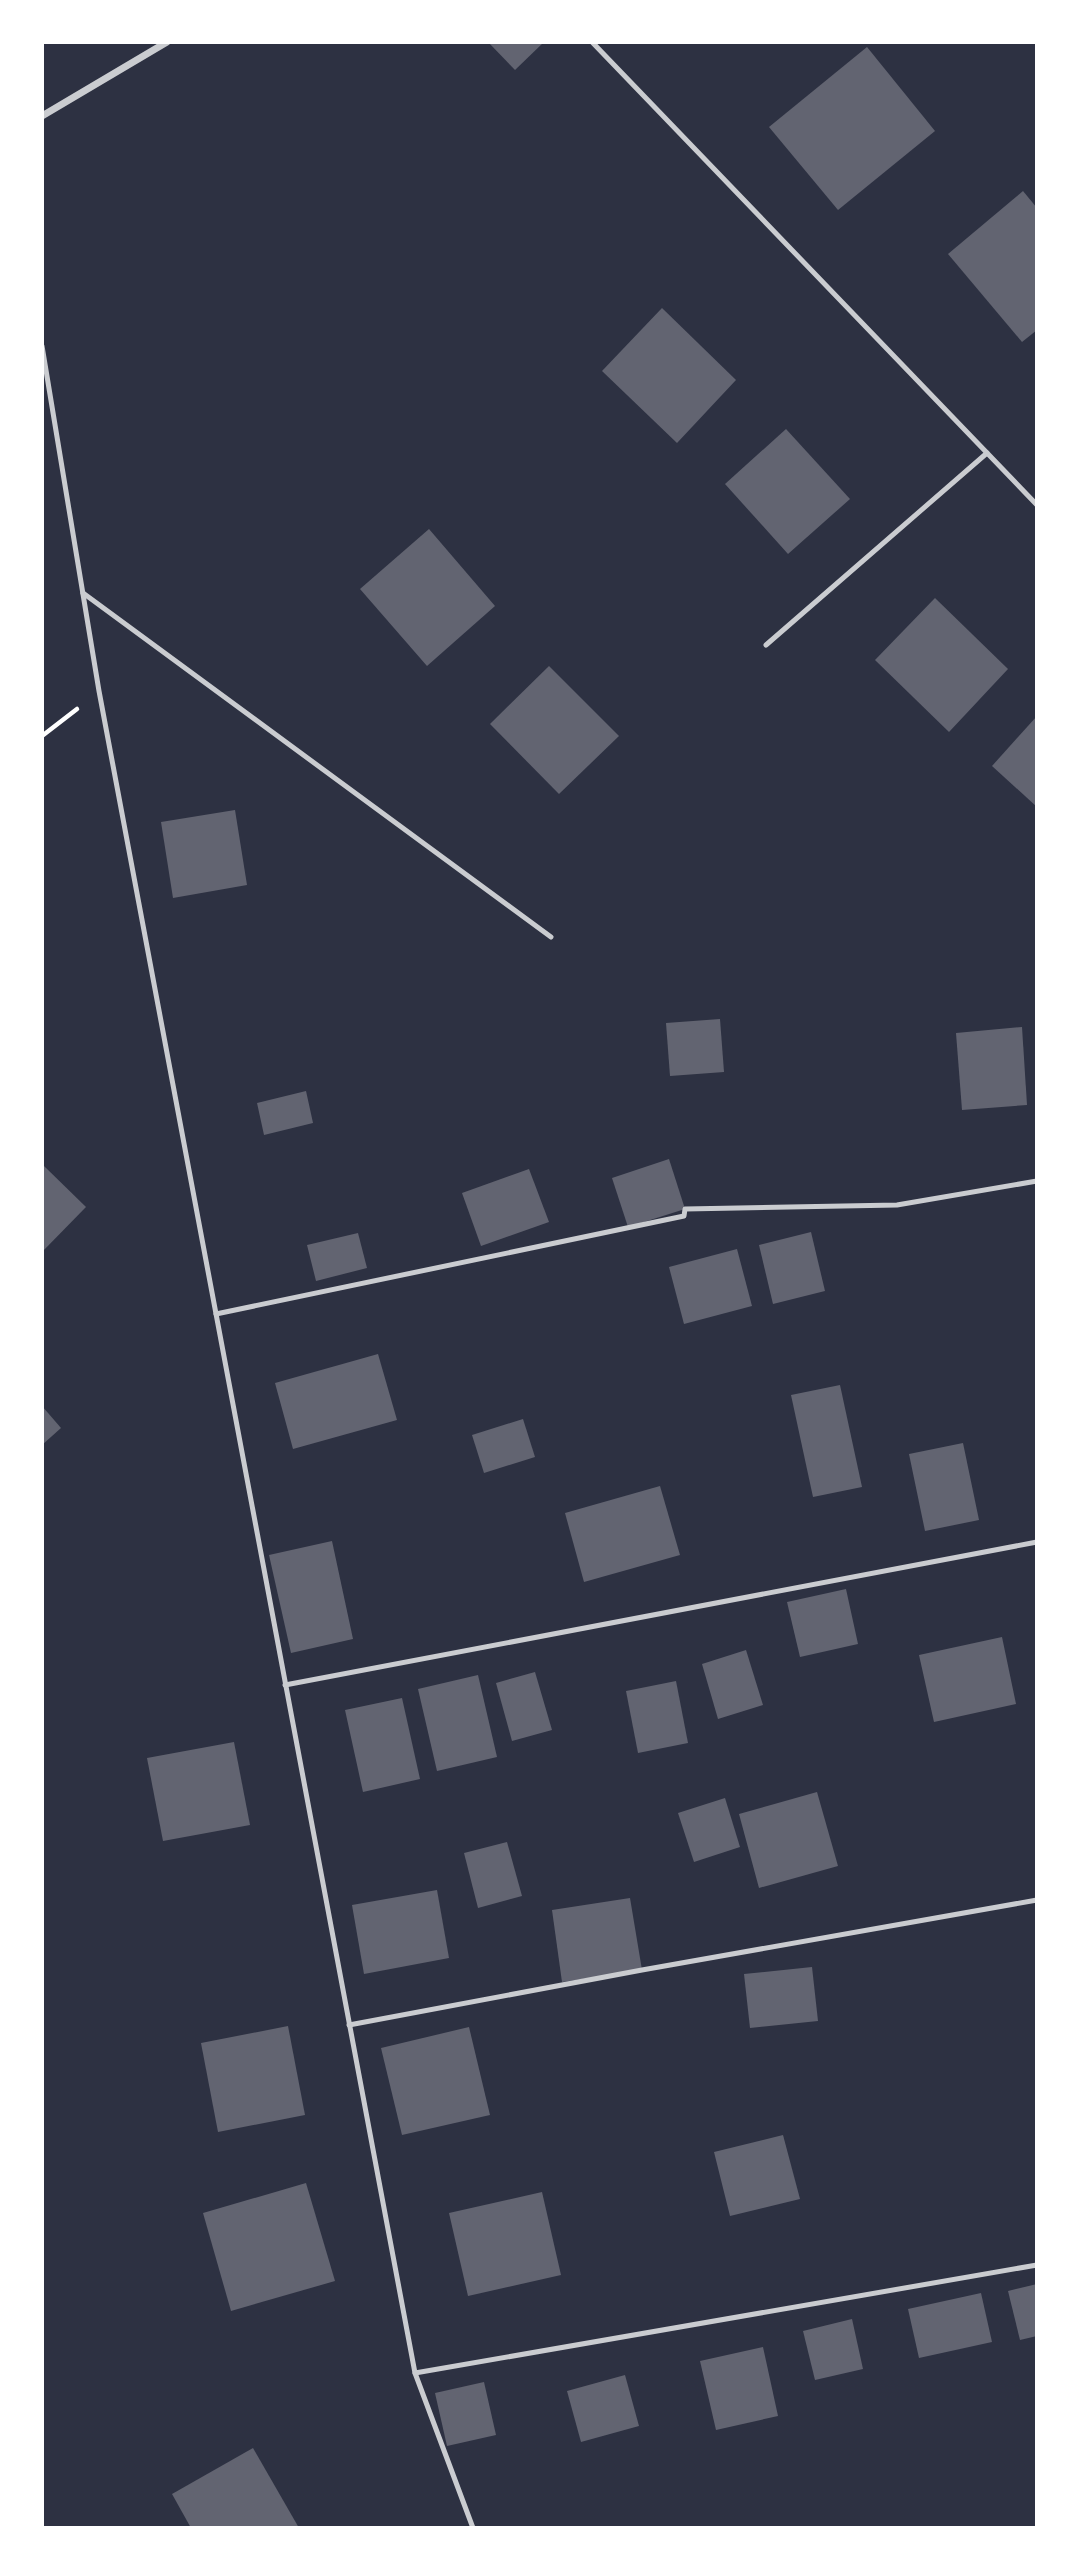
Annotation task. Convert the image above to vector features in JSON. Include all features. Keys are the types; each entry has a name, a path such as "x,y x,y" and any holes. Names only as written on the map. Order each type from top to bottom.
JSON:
{"street":[{"path":"42,116 167,42"}],"lane":[{"path":"592,42 1037,505"},
{"path":"42,346 99,691 415,2373 473,2528"},
{"path":"766,645 987,453"},
{"path":"83,593 551,937"},
{"path":"216,1314 684,1216 685,1209 897,1205 1037,1181"},
{"path":"285,1685 1037,1542"},
{"path":"349,2025 1037,1900"},
{"path":"415,2373 1037,2264"}],"path":[{"path":"42,736 99,691"}],"building":[{"path":"488,42 544,42 515,70"},
{"path":"867,47 935,131 838,210 769,127"},
{"path":"1023,191 1037,208 1037,330 1022,342 948,254"},
{"path":"662,308 736,380 677,443 602,371"},
{"path":"786,429 850,499 788,554 725,484"},
{"path":"429,529 495,606 427,666 360,589"},
{"path":"935,598 1008,669 949,732 875,660"},
{"path":"549,666 619,736 559,794 490,724"},
{"path":"1037,716 1037,807 992,766"},
{"path":"235,810 247,885 173,898 161,822"},
{"path":"720,1019 724,1072 670,1076 666,1023"},
{"path":"1022,1027 1027,1105 962,1110 956,1033"},
{"path":"306,1091 313,1123 264,1135 257,1103"},
{"path":"669,1159 685,1209 628,1227 612,1178"},
{"path":"44,1166 86,1207 42,1252 42,1168"},
{"path":"529,1169 549,1222 481,1246 462,1193"},
{"path":"811,1232 825,1291 773,1304 759,1245"},
{"path":"358,1233 367,1268 316,1281 307,1245"},
{"path":"737,1249 752,1306 684,1324 669,1267"},
{"path":"378,1354 397,1420 293,1449 275,1383"},
{"path":"840,1385 862,1487 813,1497 791,1395"},
{"path":"42,1406 61,1428 42,1445"},
{"path":"523,1419 535,1457 484,1473 472,1435"},
{"path":"963,1443 979,1520 925,1531 909,1454"},
{"path":"660,1486 680,1555 584,1582 565,1513"},
{"path":"332,1541 353,1639 291,1653 269,1555"},
{"path":"846,1589 858,1644 800,1657 787,1602"},
{"path":"1002,1637 1016,1704 934,1722 919,1655"},
{"path":"746,1650 763,1705 718,1719 702,1664"},
{"path":"535,1672 552,1730 512,1741 496,1683"},
{"path":"478,1675 497,1757 437,1771 418,1689"},
{"path":"676,1681 688,1743 638,1753 626,1691"},
{"path":"402,1698 420,1779 363,1792 345,1710"},
{"path":"234,1742 250,1825 163,1841 147,1758"},
{"path":"817,1792 838,1866 759,1888 739,1814"},
{"path":"725,1798 740,1847 694,1862 678,1813"},
{"path":"507,1842 522,1896 478,1908 464,1853"},
{"path":"437,1890 449,1958 364,1974 352,1905"},
{"path":"630,1898 642,1970 562,1982 552,1910"},
{"path":"812,1967 818,2021 750,2028 744,1974"},
{"path":"288,2026 305,2115 218,2132 201,2043"},
{"path":"469,2027 490,2115 402,2135 381,2048"},
{"path":"783,2135 800,2199 730,2216 714,2152"},
{"path":"306,2183 335,2281 231,2311 203,2213"},
{"path":"542,2192 561,2275 468,2296 449,2213"},
{"path":"1037,2284 1037,2336 1020,2340 1008,2291"},
{"path":"981,2293 992,2342 919,2358 908,2309"},
{"path":"852,2319 863,2369 815,2380 803,2331"},
{"path":"763,2347 778,2416 716,2430 700,2361"},
{"path":"625,2375 639,2426 581,2442 567,2391"},
{"path":"484,2382 496,2435 447,2446 435,2393"},
{"path":"253,2448 299,2528 191,2528 172,2494"}]}
